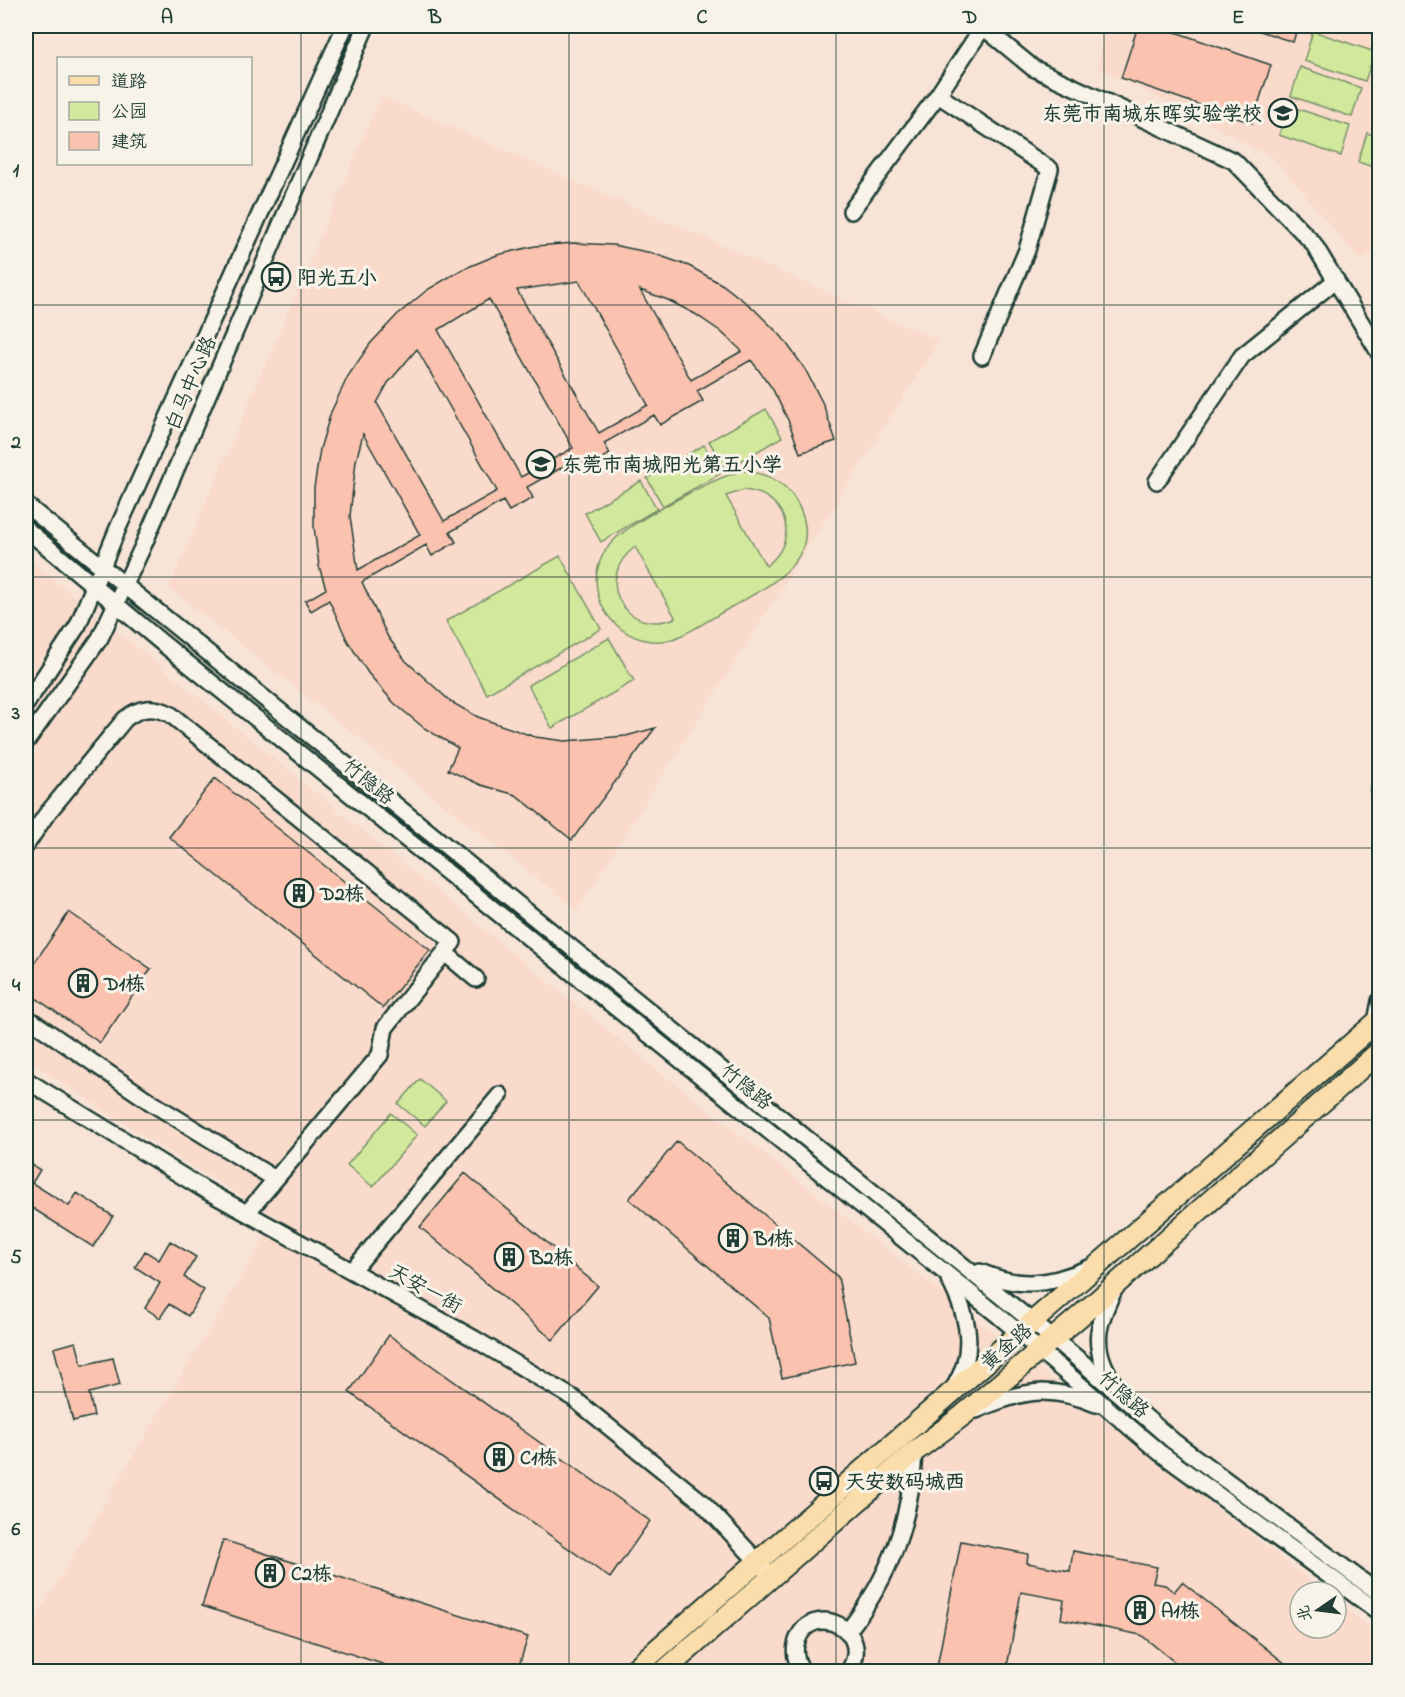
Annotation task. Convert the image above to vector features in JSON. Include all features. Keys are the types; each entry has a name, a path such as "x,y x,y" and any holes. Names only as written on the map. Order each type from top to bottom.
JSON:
{"main road":[{"name":"黄金路","path":"631,1671 756,1560 1027,1329 1378,1020"},
{"name":"黄金路","path":"663,1671 914,1452 962,1416 1047,1345 1380,1051"}],"street":[{"name":"白马中心路","path":"26,704 78,625 345,26"},
{"name":"白马中心路","path":"26,742 100,638 366,26"},
{"path":"851,211 938,95 983,26 1033,68 1234,161 1313,243 1380,354"},
{"path":"938,95 1050,169 1027,250 982,356"},
{"path":"1157,480 1242,356 1336,280"},
{"name":"竹隐路","path":"26,505 124,587 961,1264 1027,1329"},
{"name":"竹隐路","path":"26,529 946,1274 1123,1398 1173,1441 1380,1593"},
{"path":"26,845 46,815 125,719 147,708 159,709 170,714 453,942 385,1028 380,1055 247,1213"},
{"path":"1380,788 1380,793"},
{"path":"445,953 476,980"},
{"path":"1378,1020 1380,1001"},
{"path":"26,1017 152,1103 275,1179"},
{"name":"天安一街","path":"26,1080 99,1127 573,1398 649,1456 702,1502 772,1577"},
{"path":"352,1271 500,1095"},
{"path":"961,1264 1002,1282 1030,1283 1064,1279 1103,1262"},
{"path":"946,1274 963,1305 970,1335 963,1373 951,1394"},
{"path":"1118,1283 1100,1317 1098,1350 1107,1373 1123,1398"},
{"name":"竹隐路","path":"1047,1345 1108,1408 1159,1452 1380,1613"},
{"path":"962,1416 1004,1397 1038,1390 1072,1394 1108,1408"},
{"path":"848,1631 880,1585 895,1552 909,1508 914,1452"},
{"path":"802,1671 795,1656 795,1647 802,1632 816,1622 825,1621 841,1625 853,1638 855,1655 848,1671"}],"shaded area":[{"name":"东莞市南城东晖实验学校","path":"1086,26 1379,27 1379,247 1361,261 1274,158 1098,67 1103,37"},
{"name":"东莞市南城阳光第五小学","path":"381,96 939,341 577,910 169,588"},
{"path":"26,557 632,1050 1309,1580 1288,1580 1288,1640 1348,1640 1348,1610 1379,1635 1380,1671 49,1672 26,1665 26,1634 277,1217 151,1141 26,1059"}],"green space":[{"path":"1313,31 1375,52 1365,81 1304,61"},
{"path":"1300,67 1361,88 1352,117 1291,96"},
{"path":"1289,106 1350,126 1341,156 1279,135"},
{"path":"1367,133 1379,137 1379,169 1358,162"},
{"path":"766,409 782,437 726,470 709,441"},
{"path":"704,445 720,474 663,506 647,478"},
{"path":"743,471 767,476 786,488 796,501 804,520 805,538 801,553 792,566 779,578 685,634 661,641 644,640 628,634 615,624 605,611 598,595 596,579 604,552 615,539 640,521 731,474","holes":["744,490 759,493 770,500 779,509 784,520 786,532 783,544 777,555 766,566 726,496","635,547 675,617 675,618 657,622 642,620 629,613 620,602 616,589 616,574 622,560"]},
{"path":"641,481 657,509 601,542 585,513"},
{"path":"560,556 601,629 487,694 446,621"},
{"path":"609,638 634,681 552,728 528,685"},
{"path":"420,1079 446,1101 425,1126 398,1104"},
{"path":"391,1113 417,1135 373,1187 347,1165"}],"building":[{"path":"1138,26 1158,26 1271,65 1252,123 1121,78"},
{"path":"1245,26 1298,26 1293,42"},
{"path":"574,243 613,245 652,253 689,266 723,285 754,309 782,337 805,369 823,404 836,441 800,453 788,420 772,388 751,360 697,391 703,401 660,425 654,415 604,443 610,454 585,468 579,458 527,487 533,498 509,511 503,501 450,532 456,542 432,556 426,545 362,582 388,637 406,661 451,702 478,717 535,737 565,741 626,736 655,728 572,840 516,795 481,785 448,770 458,748 424,728 394,703 368,673 347,640 329,600 311,611 305,601 326,589 319,566 314,527 314,488 320,449 331,412 348,376 370,344 397,315 427,290 461,270 497,255 535,246","holes":["579,281 648,405 599,433 517,290","640,290 668,300 695,314 720,331 742,351 691,380","489,299 573,448 521,477 438,330","417,349 497,491 444,521 377,403 388,383","363,434 420,535 358,570 350,516 356,461"]},
{"name":"D2栋","path":"215,778 430,950 383,1008 169,837"},
{"name":"D1栋","path":"69,912 151,969 100,1043 26,991 26,975"},
{"name":"B1栋","path":"677,1141 838,1277 855,1362 782,1378 769,1318 629,1199"},
{"path":"26,1161 40,1170 32,1183 69,1206 77,1193 113,1216 93,1247 26,1204"},
{"name":"B2栋","path":"465,1173 598,1286 553,1340 420,1227"},
{"path":"170,1241 196,1257 184,1277 204,1290 188,1316 169,1304 160,1318 145,1308 160,1283 135,1267 145,1251 159,1260"},
{"name":"C1栋","path":"389,1335 650,1521 610,1578 349,1392"},
{"path":"76,1342 82,1365 113,1358 120,1385 89,1393 94,1416 73,1421 54,1348"},
{"name":"C2栋","path":"223,1540 528,1637 517,1672 407,1672 202,1606"},
{"name":"A1栋","path":"961,1541 1028,1554 1027,1563 1070,1571 1073,1551 1157,1567 1153,1583 1165,1585 1174,1592 1182,1582 1296,1672 1187,1672 1141,1635 1061,1619 1064,1600 1021,1592 1006,1672 936,1672"}],"place":[{"name":"东莞市南城东晖实验学校","path":"1283,113"},
{"name":"阳光五小","path":"276,277"},
{"name":"东莞市南城阳光第五小学","path":"541,464"},
{"name":"D2栋","path":"299,893"},
{"name":"D1栋","path":"83,983"},
{"name":"B1栋","path":"733,1238"},
{"name":"B2栋","path":"509,1257"},
{"name":"C1栋","path":"499,1457"},
{"name":"天安数码城西","path":"824,1481"},
{"name":"C2栋","path":"270,1573"},
{"name":"A1栋","path":"1140,1610"}]}
